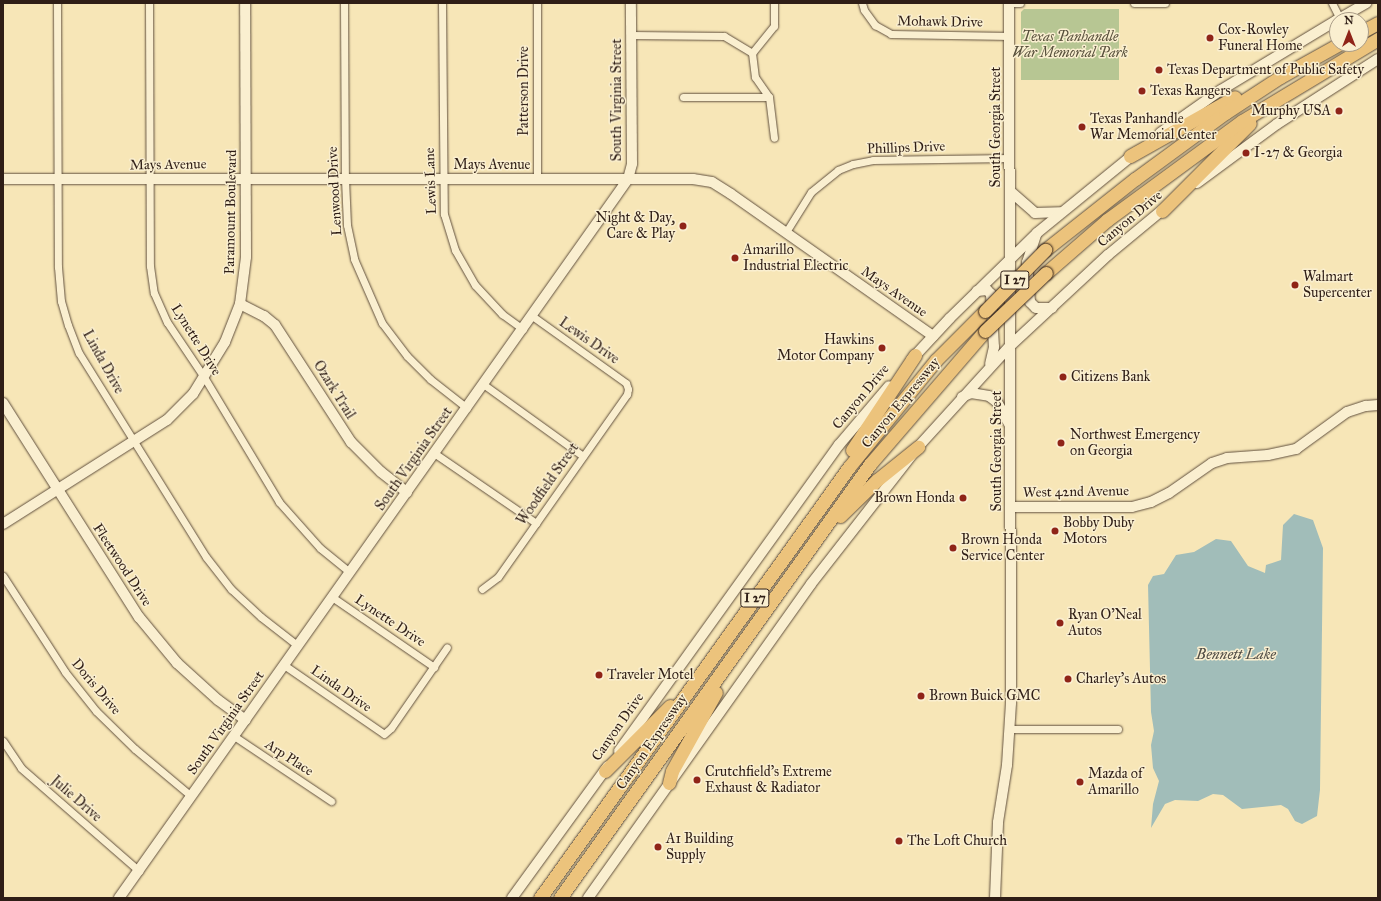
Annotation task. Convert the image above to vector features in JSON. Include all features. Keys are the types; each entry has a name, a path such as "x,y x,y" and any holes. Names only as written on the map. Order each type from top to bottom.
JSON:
{"highway":[{"path":"1369,28 1378,23"},
{"name":"Canyon Expressway","path":"560,898 870,464 985,331 1046,273 1126,206 1207,146 1282,95 1378,39"},
{"name":"Canyon Expressway","path":"540,898 815,515 893,410 936,360 1045,250 1135,179 1270,83 1329,50"},
{"path":"1130,156 1245,91 1270,83"},
{"path":"1162,211 1243,129 1282,95"},
{"path":"815,515 825,492 915,355"},
{"path":"818,536 877,480 918,447"},
{"path":"669,783 672,771 743,641"},
{"path":"604,771 673,703 720,647"}],"main road":[{"name":"Paramount Boulevard","path":"3,524 134,443 180,408 204,377 225,342 240,304 246,257 245,3"},
{"name":"South Virginia Street","path":"119,898 628,179 632,164 631,3"},
{"name":"South Georgia Street","path":"995,896 998,822 1010,729 1010,3"},
{"name":"Canyon Drive","path":"1351,12 1366,3"},
{"name":"Canyon Drive","path":"512,898 839,445 915,355 977,291 1037,233 1060,212 1130,156 1221,90 1329,25"},
{"name":"Canyon Drive","path":"588,898 811,584 918,447 987,370 1010,346 1108,255 1162,211 1277,124 1378,59"},
{"name":"Mays Avenue","path":"3,179 693,179 712,182 786,232 933,336"},
{"path":"1010,191 1035,213 1060,212"},
{"path":"1037,233 1028,262 1028,295 1030,302 1036,308 1052,308"},
{"path":"977,291 989,291 994,316 994,347 987,370"},
{"name":"Ozark Trail","path":"240,304 264,316 275,325 351,442 381,472 407,492"},
{"path":"962,397 971,393 990,396 997,402 1010,426"},
{"name":"Fleetwood Drive","path":"3,403 139,617 177,663 218,700 246,720"},
{"name":"West 42nd Avenue","path":"1011,507 1132,506 1150,502 1169,493 1212,463 1227,458 1268,455 1296,449 1347,412 1366,406 1378,405"}],"street":[{"name":"Linda Drive","path":"57,3 58,267 61,301 79,353 206,557 231,589 261,617 298,645"},
{"name":"Lynette Drive","path":"150,3 150,266 154,293 167,322 204,377 279,502 320,548 350,572"},
{"name":"Lenwood Drive","path":"344,3 345,179 347,226 354,259 382,323 411,360 430,379 467,408"},
{"name":"Lewis Lane","path":"442,3 442,179 444,214 463,268 488,301 523,329"},
{"name":"Patterson Drive","path":"536,3 537,180"},
{"path":"774,3 774,26 752,52 755,77 769,97 774,138"},
{"name":"Mohawk Drive","path":"862,3 864,10 875,25 891,34 1010,36"},
{"path":"1010,3 1020,3"},
{"path":"1134,3 1165,3"},
{"path":"631,35 724,36 752,52"},
{"path":"683,97 769,97"},
{"name":"Phillips Drive","path":"786,232 811,192 838,170 853,164 873,160 1010,158"},
{"name":"Lewis Drive","path":"532,316 626,383 628,389"},
{"path":"483,384 583,456"},
{"name":"Woodfield Street","path":"482,589 498,577 627,394 628,389"},
{"path":"434,453 536,523"},
{"name":"Doris Drive","path":"3,576 65,672 96,711 135,749 191,796"},
{"name":"Lynette Drive","path":"332,597 434,667"},
{"path":"434,667 448,647"},
{"name":"Linda Drive","path":"284,665 384,734 391,728 434,667"},
{"path":"1010,729 1118,729"},
{"name":"Arp Place","path":"234,736 331,800"},
{"name":"Julie Drive","path":"3,741 21,768 139,871"}],"green space":[{"name":"Texas Panhandle War Memorial Park","path":"1024,9 1119,9 1119,80 1021,80 1021,12"}],"water":[{"name":"Bennett Lake","path":"1294,514 1313,520 1323,548 1320,790 1317,816 1302,824 1295,821 1288,809 1281,805 1242,809 1223,795 1213,794 1198,801 1175,800 1165,804 1151,828 1153,804 1159,781 1153,768 1151,745 1154,731 1151,712 1148,585 1153,576 1164,574 1176,555 1194,552 1216,539 1231,541 1248,566 1265,573 1266,565 1281,560 1283,525"}],"place":[{"name":"Cox-Rowley Funeral Home","path":"1210,38"},
{"name":"Texas Department of Public Safety","path":"1159,70"},
{"name":"Texas Rangers","path":"1142,91"},
{"name":"Murphy USA","path":"1339,111"},
{"name":"Texas Panhandle War Memorial Center","path":"1082,127"},
{"name":"I-27 & Georgia","path":"1246,153"},
{"name":"Night & Day, Care & Play","path":"683,226"},
{"name":"Amarillo Industrial Electric","path":"735,258"},
{"name":"Walmart Supercenter","path":"1295,285"},
{"name":"Hawkins Motor Company","path":"882,348"},
{"name":"Citizens Bank","path":"1063,377"},
{"name":"Northwest Emergency on Georgia","path":"1061,443"},
{"name":"Brown Honda","path":"963,498"},
{"name":"Bobby Duby Motors","path":"1055,531"},
{"name":"Brown Honda Service Center","path":"953,548"},
{"name":"Ryan O'Neal Autos","path":"1060,623"},
{"name":"Traveler Motel","path":"599,675"},
{"name":"Charley's Autos","path":"1068,679"},
{"name":"Brown Buick GMC","path":"921,696"},
{"name":"Crutchfield's Extreme Exhaust & Radiator","path":"697,780"},
{"name":"Mazda of Amarillo","path":"1080,782"},
{"name":"The Loft Church","path":"899,841"},
{"name":"A1 Building Supply","path":"658,847"}]}
